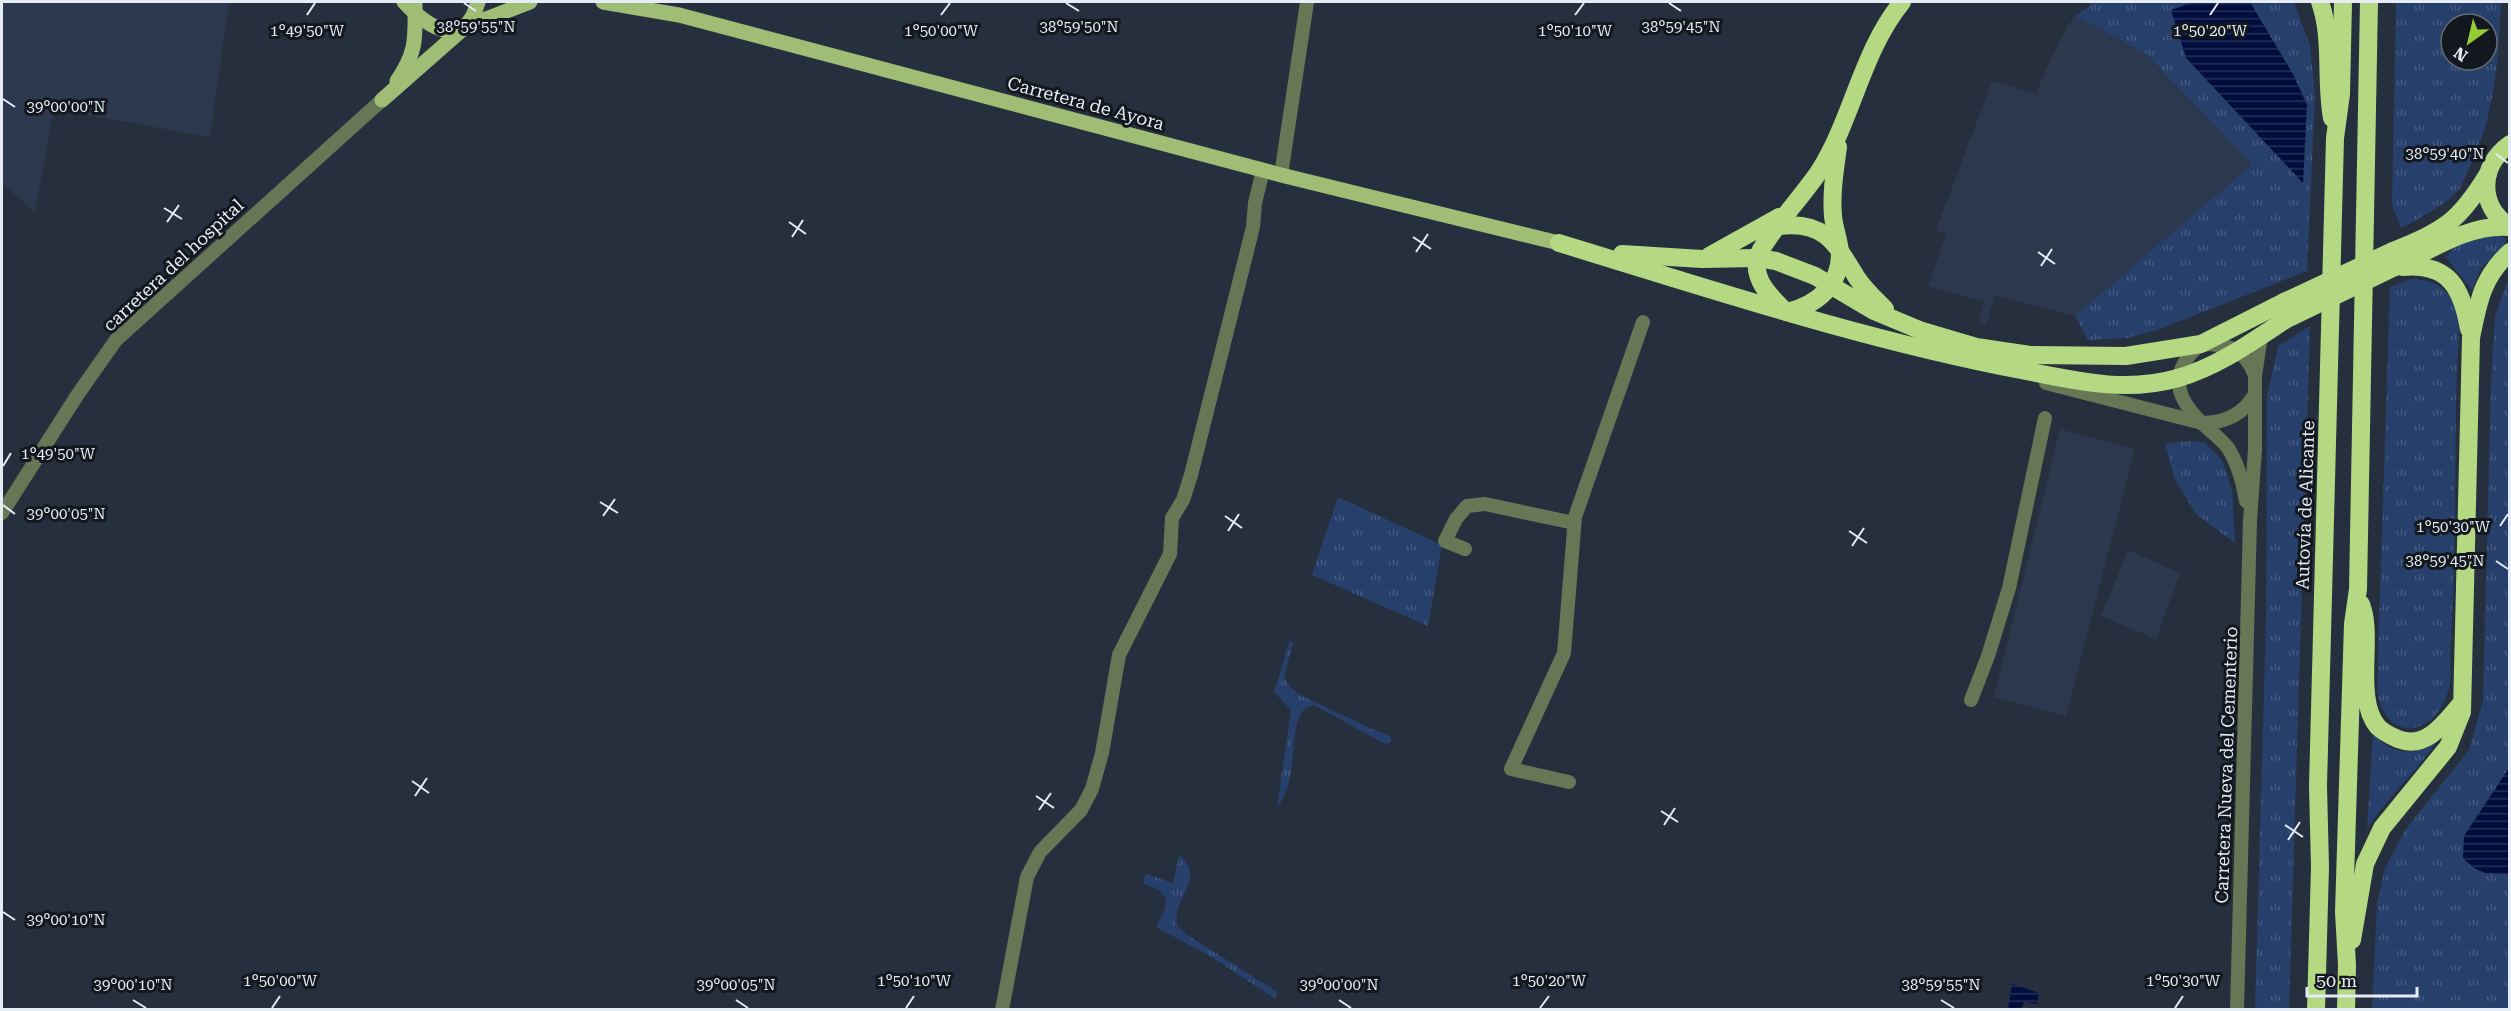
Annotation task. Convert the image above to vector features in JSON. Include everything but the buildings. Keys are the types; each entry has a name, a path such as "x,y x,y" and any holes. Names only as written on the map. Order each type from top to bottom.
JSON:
{"highway":[{"path":"1787,312 1761,283 1757,272 1757,258 1764,243 1795,206 1827,158 1876,40 1888,18 1902,2"},
{"path":"2320,2 2327,36 2328,97 2335,138"},
{"name":"Autovía de Alicante","path":"2316,1010 2320,867 2318,786 2335,138 2341,94 2343,2"},
{"path":"2346,1010 2345,900 2353,624 2358,589 2369,2"},
{"path":"1787,312 1813,303 1831,285 1836,276 1840,250 1833,217 1833,197 1841,127"},
{"path":"2508,144 2493,160 2488,174 2486,196 2495,215 2509,227"},
{"path":"1558,243 1895,342 1996,366 2086,384 2112,386 2178,378 2238,352 2285,320 2443,229 2460,214 2488,174"},
{"path":"1702,259 1754,232 1795,206"},
{"path":"1779,226 1810,226 1830,237 1869,293 1905,325"},
{"path":"1558,243 1639,256 1702,259 1757,258 1797,267 1874,311 1905,325 1976,346 2030,355 2126,357 2201,344 2284,302 2394,259 2462,235 2495,226 2509,227"},
{"path":"2347,966 2365,864 2382,828 2448,747 2462,712 2471,338 2479,299 2490,273 2510,252"},
{"path":"2394,259 2440,272 2455,285 2465,304 2471,338"},
{"path":"2358,589 2366,622 2366,687 2370,713 2378,727 2403,741 2418,741 2440,729 2462,703"}],"main road":[{"path":"404,2 416,8 426,23 444,30 465,27 530,2"},
{"path":"382,100 465,27 475,13 478,2"},
{"name":"Carretera de Ayora","path":"603,2 679,15 1281,175 1558,243"},
{"path":"382,100 410,60 416,37 416,8"}],"street":[{"path":"1281,175 1307,2"},
{"name":"carretera del hospital","path":"2,513 78,394 116,340 382,100"},
{"path":"1002,1010 1028,877 1040,852 1081,810 1092,789 1102,753 1119,655 1170,554 1172,518 1183,500 1191,476 1253,227 1255,203 1263,170"},
{"path":"1569,782 1511,770 1564,653 1574,523 1643,322"},
{"path":"1996,366 2086,394 2202,423 2215,423 2231,418 2248,405 2255,394 2255,376 2261,336"},
{"path":"2202,423 2183,400 2178,378 2186,358 2201,344 2223,344 2238,352 2247,360 2255,376"},
{"name":"Carretera Nueva del Cementerio","path":"2237,1010 2255,394"},
{"path":"1971,700 1988,656 2009,588 2045,418"},
{"name":"Carretera Nueva del Cementerio","path":"2202,423 2220,439 2235,461 2250,521"},
{"path":"1465,549 1445,541 1456,519 1467,506 1485,504 1574,523"}],"shaded area":[{"path":"2,2 229,2 210,137 54,109 35,212 2,183"},
{"path":"2194,2 2250,2 2294,76 2307,105 2303,183 2186,58 2171,10"},
{"path":"2075,16 2146,54 2252,164 2075,316 1995,295 1986,325 1978,323 1984,302 1928,286 1946,234 1936,230 1992,81 2036,94 2067,27"},
{"path":"2060,429 2135,449 2066,716 1994,697"},
{"path":"2128,550 2180,573 2156,639 2101,616"},
{"path":"2509,768 2509,874 2479,871 2463,858 2464,836"},
{"path":"2012,984 2039,993 2037,1004 2024,1002 2021,1009 2008,1009"}],"green space":[{"path":"2092,2 2294,2 2310,46 2315,96 2307,271 2160,329 2128,338 2088,340 2075,316 2252,164 2146,54 2075,16 2089,7"},
{"path":"2396,2 2501,2 2499,46 2499,12 2439,12 2439,72 2495,72 2493,90 2483,133 2461,186 2443,203 2401,228 2392,205"},
{"path":"2500,236 2505,238 2505,244 2481,268 2472,290 2446,257 2463,243 2477,238"},
{"path":"2412,279 2430,282 2443,289 2453,301 2460,318 2450,685 2442,705 2433,717 2422,725 2410,728 2399,726 2389,719 2381,706 2377,688 2390,287"},
{"path":"2509,280 2509,1009 2372,1010 2377,904 2385,868 2406,829 2469,750 2483,701 2491,382 2495,316"},
{"path":"2310,326 2289,1009 2255,1009 2266,620 2267,396 2278,346"},
{"path":"2189,441 2205,443 2222,460 2232,490 2235,543 2196,514 2175,480 2165,444"},
{"path":"1338,497 1442,545 1428,626 1312,575"},
{"path":"1290,640 1293,643 1284,676 1288,685 1300,695 1389,735 1392,741 1385,744 1314,705 1307,707 1301,713 1296,726 1291,773 1284,796 1277,807 1291,710 1274,692"},
{"path":"2373,734 2388,746 2404,751 2420,750 2437,741 2367,829"},
{"path":"1179,855 1187,864 1190,880 1179,907 1177,926 1277,992 1276,999 1213,958 1156,927 1165,909 1166,899 1160,891 1143,883 1146,874 1173,883"}]}
